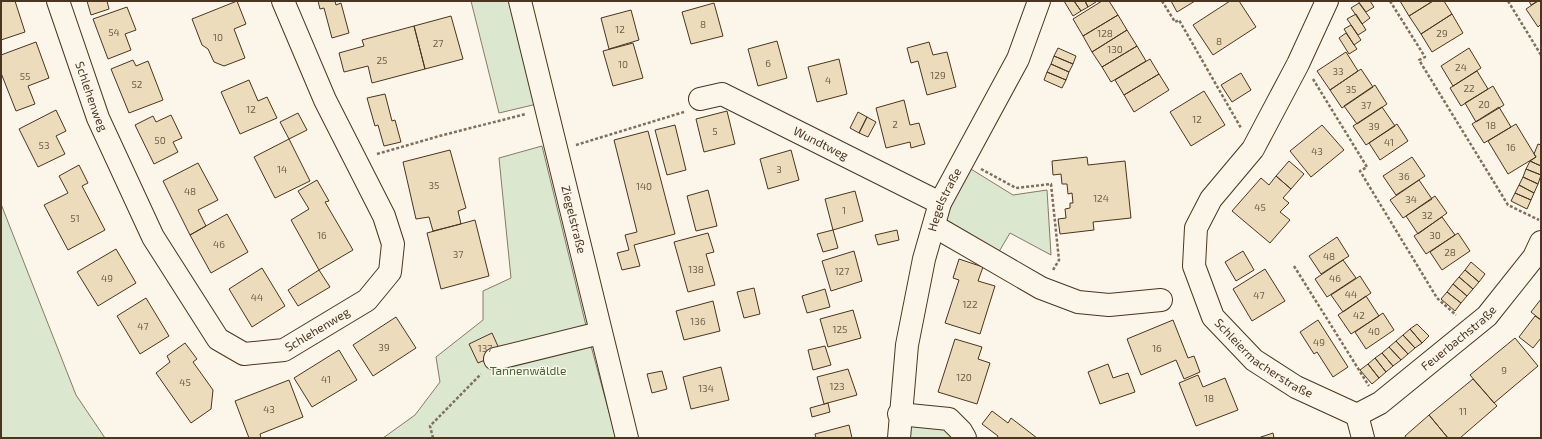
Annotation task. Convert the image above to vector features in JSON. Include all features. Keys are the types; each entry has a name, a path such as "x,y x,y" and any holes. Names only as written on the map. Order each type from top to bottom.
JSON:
{"street":[{"name":"Schlehenweg","path":"58,1 98,118 153,238 218,339 244,354 284,350 367,300 390,272 393,244 384,216 325,100 283,1"},
{"name":"Ziegelstraße","path":"520,1 600,333 627,438"},
{"name":"Hegelstraße","path":"898,438 899,414 907,345 924,259 940,203 1018,59 1039,1"},
{"name":"Schleiermacherstraße","path":"1327,1 1301,59 1254,149 1211,199 1196,228 1194,266 1213,317 1254,360 1296,387 1356,415"},
{"name":"Wundtweg","path":"700,99 722,94 940,203"},
{"path":"934,226 1041,288 1078,302 1109,305 1161,300"},
{"name":"Feuerbachstraße","path":"1356,415 1380,403 1473,330 1487,316 1529,263 1541,242"},
{"path":"495,359 600,333"},
{"path":"899,414 949,419 961,431 965,438"},
{"path":"1356,415 1363,438"}],"path":[{"path":"1162,1 1175,22 1179,20 1254,149"},
{"path":"1390,1 1425,56 1418,60 1508,205 1541,222"},
{"path":"1508,1 1541,55"},
{"path":"1301,59 1367,167 1360,171 1437,298 1473,330"},
{"path":"576,145 686,112 700,99"},
{"path":"356,160 443,135 546,110"},
{"path":"964,159 1016,188 1051,184 1059,260 1041,288"},
{"path":"1294,266 1380,403"},
{"path":"433,438 430,426 495,359"}],"green space":[{"path":"471,1 511,1 537,104 499,113"},
{"name":"Tannenwäldle","path":"542,146 591,346 616,438 383,438 415,415 440,382 436,357 483,320 483,291 511,278 499,158"},
{"path":"966,166 1013,195 1047,190 1051,255 1010,233 997,255 941,225"},
{"path":"1,204 76,395 105,438 1,438"},
{"path":"899,414 949,419 965,438 899,438"}],"building":[{"path":"1,1 15,1 25,32 1,40"},
{"path":"87,1 107,1 109,9 91,15"},
{"path":"237,1 246,24 234,29 245,58 224,66 214,62 208,49 202,45 192,19"},
{"path":"318,1 335,1 336,5 341,3 349,33 332,38 324,8 320,9"},
{"path":"1064,1 1074,1 1081,11 1073,16"},
{"path":"1074,1 1085,1 1088,7 1081,11"},
{"path":"1085,1 1095,1 1096,2 1088,7"},
{"path":"1102,1 1109,1 1118,15 1083,36 1073,19"},
{"path":"1171,1 1195,1 1177,12"},
{"path":"1230,1 1239,1 1256,27 1213,55 1193,25"},
{"path":"1358,1 1370,1 1374,7 1366,12"},
{"path":"1400,1 1433,1 1409,16"},
{"path":"1433,1 1444,1 1452,14 1421,34 1409,16"},
{"path":"1529,1 1538,1 1531,5"},
{"path":"1538,1 1541,1 1541,24 1538,27 1526,9"},
{"path":"714,3 723,36 691,44 682,12"},
{"path":"1359,3 1370,18 1362,24 1351,8"},
{"path":"127,7 136,30 125,34 131,50 108,59 93,19"},
{"path":"631,10 639,40 609,49 601,18"},
{"path":"1356,14 1366,30 1358,35 1347,19"},
{"path":"1452,14 1463,33 1432,52 1421,34"},
{"path":"1118,15 1127,30 1092,52 1083,36"},
{"path":"451,16 463,59 425,69 414,26"},
{"path":"1351,25 1361,40 1354,45 1344,29"},
{"path":"414,26 425,69 372,83 368,66 344,72 339,53 364,46 362,40"},
{"path":"1127,30 1137,46 1102,67 1092,52"},
{"path":"1346,33 1357,49 1349,54 1339,38"},
{"path":"777,41 787,78 758,86 748,49"},
{"path":"36,42 49,78 28,86 35,104 16,111 1,73 1,55"},
{"path":"929,42 933,55 947,52 956,87 927,95 918,61 911,63 907,48"},
{"path":"633,43 643,78 613,86 603,51"},
{"path":"1137,46 1146,61 1111,82 1102,67"},
{"path":"1058,48 1076,56 1073,64 1054,56"},
{"path":"1469,48 1481,68 1453,86 1441,66"},
{"path":"1346,52 1358,71 1330,90 1317,71"},
{"path":"1054,56 1073,64 1069,72 1051,64"},
{"path":"839,59 847,94 817,102 808,67"},
{"path":"1150,59 1159,74 1124,95 1115,80"},
{"path":"133,60 136,66 148,61 163,100 129,113 111,69"},
{"path":"1051,64 1069,72 1066,80 1047,72"},
{"path":"1361,69 1373,87 1342,108 1330,90"},
{"path":"1477,71 1488,89 1461,106 1450,88"},
{"path":"1047,72 1066,80 1062,88 1044,80"},
{"path":"1241,73 1251,90 1232,102 1221,85"},
{"path":"1159,74 1169,90 1134,112 1124,95"},
{"path":"249,80 258,101 267,97 277,118 240,134 221,92"},
{"path":"1375,85 1387,104 1357,124 1344,106"},
{"path":"1493,86 1504,105 1476,122 1465,103"},
{"path":"1204,91 1225,125 1191,146 1170,112"},
{"path":"385,94 392,121 395,120 401,142 384,146 378,125 375,126 367,98"},
{"path":"904,100 910,125 919,123 925,144 911,148 910,142 886,148 876,108"},
{"path":"1382,107 1395,126 1366,145 1353,126"},
{"path":"1499,107 1511,127 1484,143 1472,124"},
{"path":"56,110 66,131 56,136 65,154 38,167 19,129"},
{"path":"727,111 735,144 704,152 696,119"},
{"path":"858,112 867,117 859,133 850,128"},
{"path":"298,113 307,130 289,139 280,122"},
{"path":"171,115 182,138 173,142 178,152 154,164 135,125 153,116 156,122"},
{"path":"867,117 876,122 868,137 859,133"},
{"path":"1397,124 1408,141 1380,160 1369,143"},
{"path":"1516,124 1536,157 1508,174 1488,141"},
{"path":"675,125 686,170 667,175 655,130"},
{"path":"1322,125 1344,150 1311,177 1290,151"},
{"path":"648,131 675,234 634,245 640,266 622,270 617,253 629,250 625,235 637,232 614,140"},
{"path":"289,139 310,181 275,198 254,157"},
{"path":"1538,144 1541,145 1541,166 1530,161 1536,157 1534,154"},
{"path":"450,150 466,208 458,211 461,224 433,231 429,217 416,219 403,162"},
{"path":"791,150 799,180 768,189 760,159"},
{"path":"1087,157 1088,165 1125,161 1131,218 1093,222 1094,230 1060,234 1058,219 1066,218 1065,209 1070,208 1070,203 1073,203 1072,193 1068,194 1067,184 1062,184 1061,174 1053,175 1052,161"},
{"path":"1412,157 1425,176 1396,195 1383,176"},
{"path":"1289,161 1304,174 1291,189 1276,176"},
{"path":"1530,161 1541,166 1541,175 1526,169"},
{"path":"198,163 218,200 198,210 206,226 190,235 163,181"},
{"path":"79,165 88,183 82,186 105,230 68,250 44,205 68,193 59,176"},
{"path":"1526,169 1541,175 1538,184 1523,177"},
{"path":"1276,176 1291,189 1283,198 1289,203 1280,212 1290,220 1270,243 1232,211 1261,178 1269,185"},
{"path":"1523,177 1538,184 1534,193 1519,185"},
{"path":"317,180 329,201 325,202 353,250 319,270 291,220 309,209 298,191"},
{"path":"1419,180 1432,199 1403,218 1390,200"},
{"path":"1519,185 1534,193 1531,200 1515,193"},
{"path":"708,190 717,226 696,231 687,196"},
{"path":"855,191 863,221 833,230 825,199"},
{"path":"1515,193 1531,200 1527,209 1511,201"},
{"path":"1435,196 1447,213 1418,234 1406,216"},
{"path":"227,214 248,252 211,273 190,235"},
{"path":"1442,217 1455,235 1426,254 1414,236"},
{"path":"475,220 489,276 441,289 427,233"},
{"path":"833,230 838,248 823,252 817,234"},
{"path":"897,230 899,240 878,245 875,235"},
{"path":"708,233 714,252 706,254 715,285 688,292 674,242"},
{"path":"1458,233 1470,251 1442,270 1430,252"},
{"path":"1337,237 1349,256 1321,274 1309,256"},
{"path":"116,249 136,283 98,306 77,272"},
{"path":"854,251 862,281 831,291 822,261"},
{"path":"1243,251 1254,270 1236,281 1225,262"},
{"path":"959,259 983,267 978,281 995,286 980,334 945,323 959,280 953,278"},
{"path":"1343,260 1356,278 1327,297 1315,279"},
{"path":"1471,262 1485,274 1479,282 1465,270"},
{"path":"262,268 285,306 252,327 229,289"},
{"path":"1265,269 1285,301 1252,321 1233,289"},
{"path":"319,270 330,287 298,306 288,290"},
{"path":"1465,270 1479,282 1473,289 1459,277"},
{"path":"1360,276 1371,293 1343,312 1331,295"},
{"path":"1459,277 1473,289 1467,296 1453,284"},
{"path":"1453,284 1467,296 1461,303 1447,292"},
{"path":"754,288 760,314 744,318 737,292"},
{"path":"825,289 830,307 807,313 802,296"},
{"path":"1447,292 1461,303 1455,311 1441,299"},
{"path":"1366,296 1379,316 1351,334 1338,315"},
{"path":"146,298 169,336 140,354 117,316"},
{"path":"1541,299 1541,320 1531,312"},
{"path":"713,301 720,331 684,340 676,311"},
{"path":"853,310 861,338 828,347 820,319"},
{"path":"1383,313 1394,330 1366,349 1355,332"},
{"path":"1535,316 1541,320 1541,338 1533,348 1519,337"},
{"path":"396,317 416,348 373,376 353,345"},
{"path":"1173,320 1188,358 1194,356 1200,372 1184,379 1176,360 1141,375 1127,339"},
{"path":"1318,320 1348,367 1333,377 1317,352 1314,354 1300,332"},
{"path":"1417,324 1429,336 1422,343 1410,329"},
{"path":"1410,329 1422,343 1415,348 1403,335"},
{"path":"492,333 501,353 478,363 469,344"},
{"path":"1403,335 1415,348 1408,354 1396,341"},
{"path":"1515,338 1538,366 1494,403 1470,375"},
{"path":"955,339 982,347 978,359 990,363 977,404 938,392"},
{"path":"1396,341 1408,354 1401,360 1389,347"},
{"path":"185,343 197,359 193,362 213,390 211,409 191,423 156,373 170,362 167,356"},
{"path":"825,346 831,365 813,370 808,350"},
{"path":"1389,347 1401,360 1393,366 1382,353"},
{"path":"339,350 357,380 312,407 294,378"},
{"path":"1382,353 1393,366 1386,372 1375,358"},
{"path":"1375,358 1386,372 1379,378 1368,364"},
{"path":"1108,364 1113,378 1128,373 1135,392 1100,404 1088,372"},
{"path":"1368,364 1379,378 1372,384 1360,370"},
{"path":"721,367 729,400 691,409 683,377"},
{"path":"848,369 857,395 824,404 817,377"},
{"path":"662,371 667,389 652,393 647,374"},
{"path":"1198,375 1203,387 1225,378 1238,410 1196,426 1179,383"},
{"path":"1473,379 1497,406 1460,438 1448,438 1429,415"},
{"path":"289,380 303,417 260,434 261,438 249,438 235,401"},
{"path":"828,403 830,412 812,417 810,408"},
{"path":"992,411 1008,423 1011,418 1037,438 997,438 998,436 982,424"},
{"path":"1429,415 1448,438 1406,438 1405,436"},
{"path":"849,425 852,438 816,438 815,434"},
{"path":"1273,433 1274,438 1258,438"}]}
